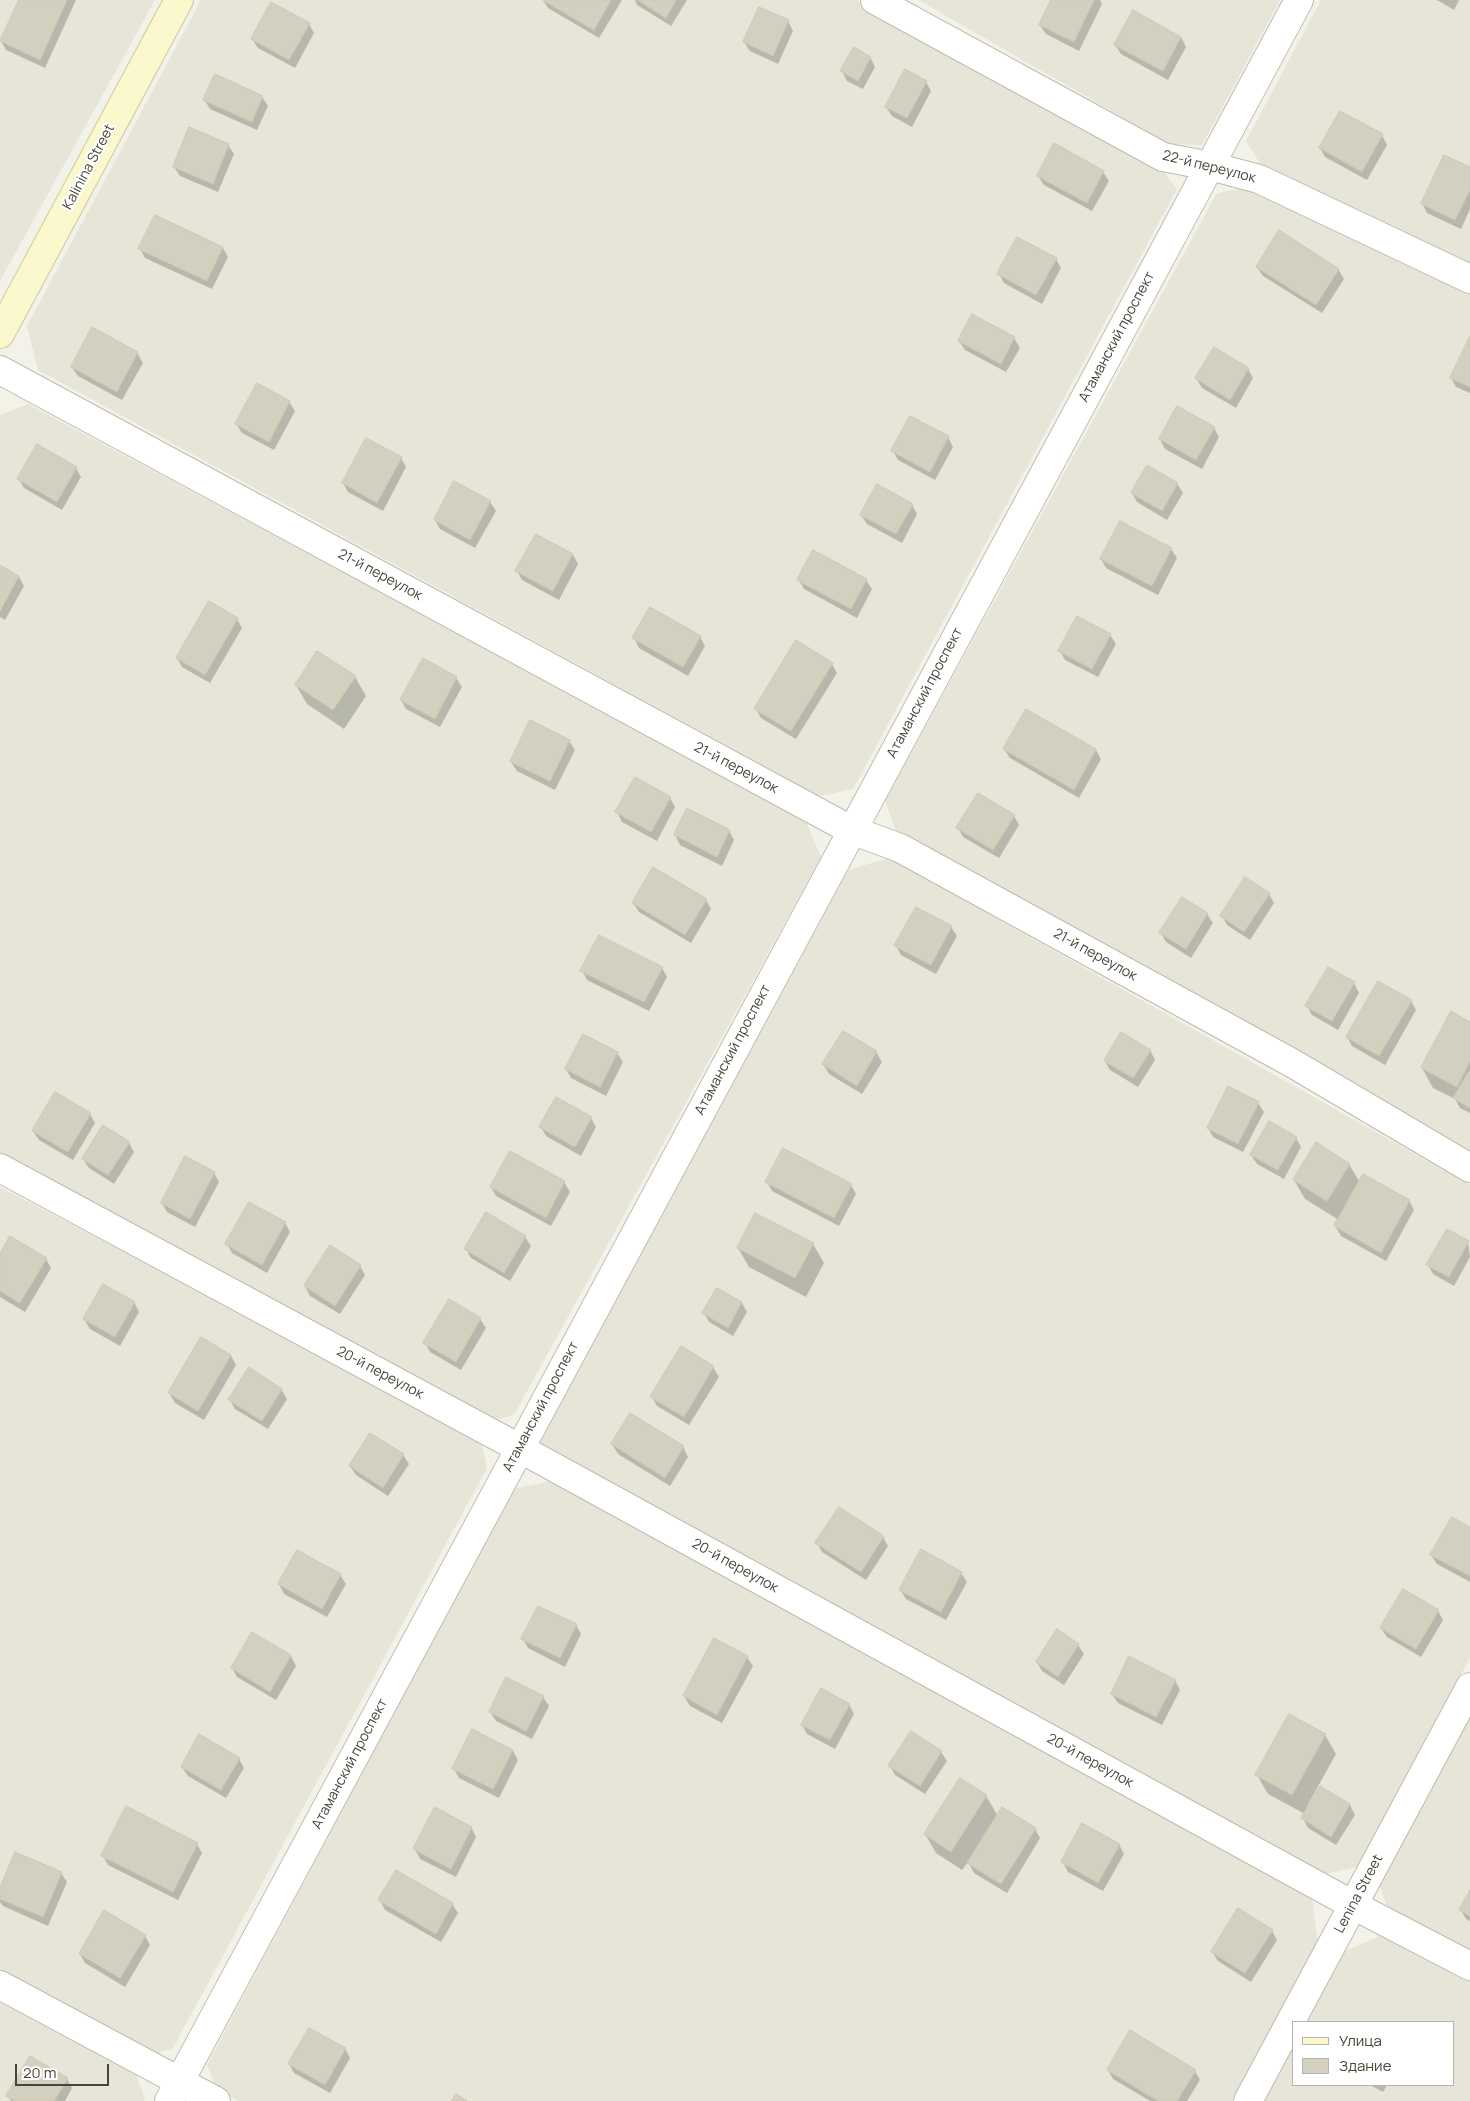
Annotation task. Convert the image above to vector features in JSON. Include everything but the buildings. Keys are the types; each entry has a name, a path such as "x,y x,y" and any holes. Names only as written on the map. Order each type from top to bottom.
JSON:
{"main road":[{"name":"Kalinina Street","path":"0,334 179,0"}],"street":[{"name":"22-й переулок","path":"875,0 1163,157 1210,166 1259,179 1470,279"},
{"name":"Атаманский проспект","path":"174,2091 1299,0"},
{"name":"21-й переулок","path":"0,370 851,830 900,848 1292,1063 1470,1168"},
{"name":"20-й переулок","path":"0,1168 519,1448 1352,1905 1470,1966"},
{"name":"Lenina Street","path":"1248,2101 1470,1687"},
{"path":"0,1985 174,2091 216,2101"}],"shaded area":[{"path":"0,0 155,0 0,281"},
{"path":"201,0 857,0 1162,170 1177,189 853,789 819,796 38,370 27,326"},
{"path":"918,0 1280,0 1202,145 1169,144"},
{"path":"1321,0 1470,0 1470,268 1264,170 1246,141"},
{"path":"1257,186 1470,290 1470,1157 896,831 885,801 1217,193"},
{"path":"28,404 805,819 821,857 514,1415 491,1421 0,1157 0,415"},
{"path":"889,858 1470,1185 1470,1658 1357,1867 1325,1874 558,1459 539,1442 848,870"},
{"path":"0,1187 480,1438 487,1468 173,2048 150,2056 0,1973"},
{"path":"550,1481 1312,1899 1318,1942 1232,2101 238,2101 217,2090 207,2065 513,1489"},
{"path":"1470,1711 1470,1956 1391,1916 1378,1882"},
{"path":"1380,1936 1470,1980 1470,2101 1264,2101 1292,2050 1292,2086 1455,2086 1455,2021 1308,2021 1345,1951"},
{"path":"0,2000 135,2072 145,2098 144,2101 0,2101"}]}
